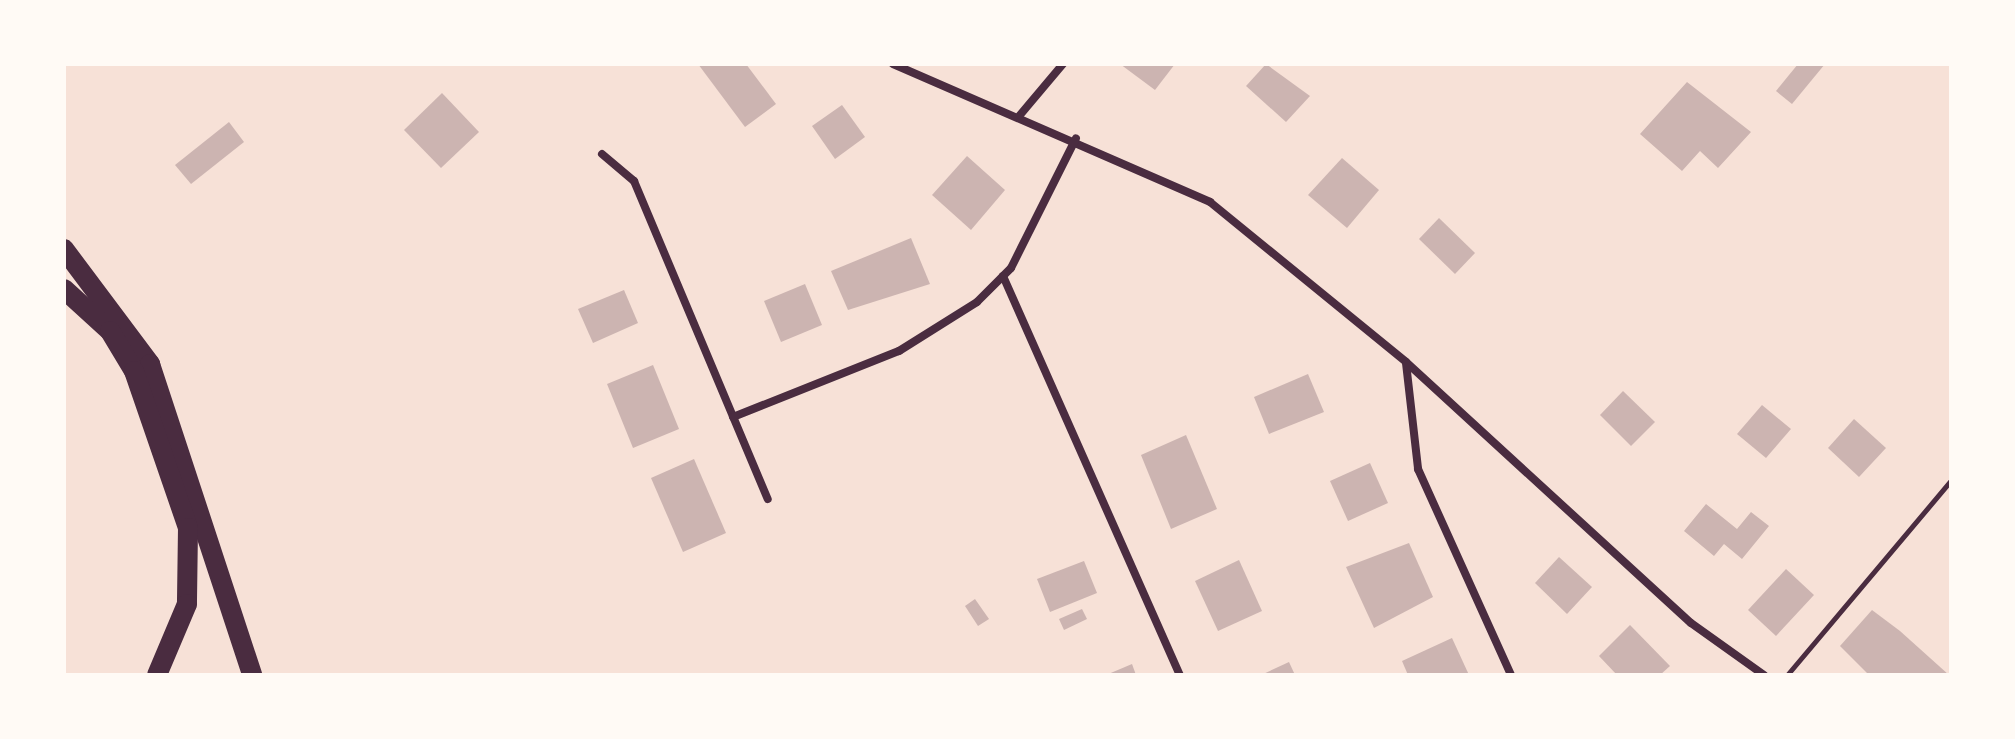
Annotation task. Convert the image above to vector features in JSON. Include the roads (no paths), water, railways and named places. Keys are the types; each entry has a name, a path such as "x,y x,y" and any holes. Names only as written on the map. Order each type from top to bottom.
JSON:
{"main road":[{"path":"64,249 150,364 252,675"},
{"path":"64,258 83,272"},
{"path":"64,289 110,331 134,371 188,528 187,604 157,675"}],"street":[{"path":"893,64 1076,138 1210,202 1406,362 1691,623 1764,675"},
{"path":"1020,115 1063,64"},
{"path":"733,417 899,351 977,302 1003,276 1076,138"},
{"path":"602,154 634,181 768,499"},
{"path":"1003,276 1180,675"},
{"path":"1406,362 1418,469 1511,675"}]}
